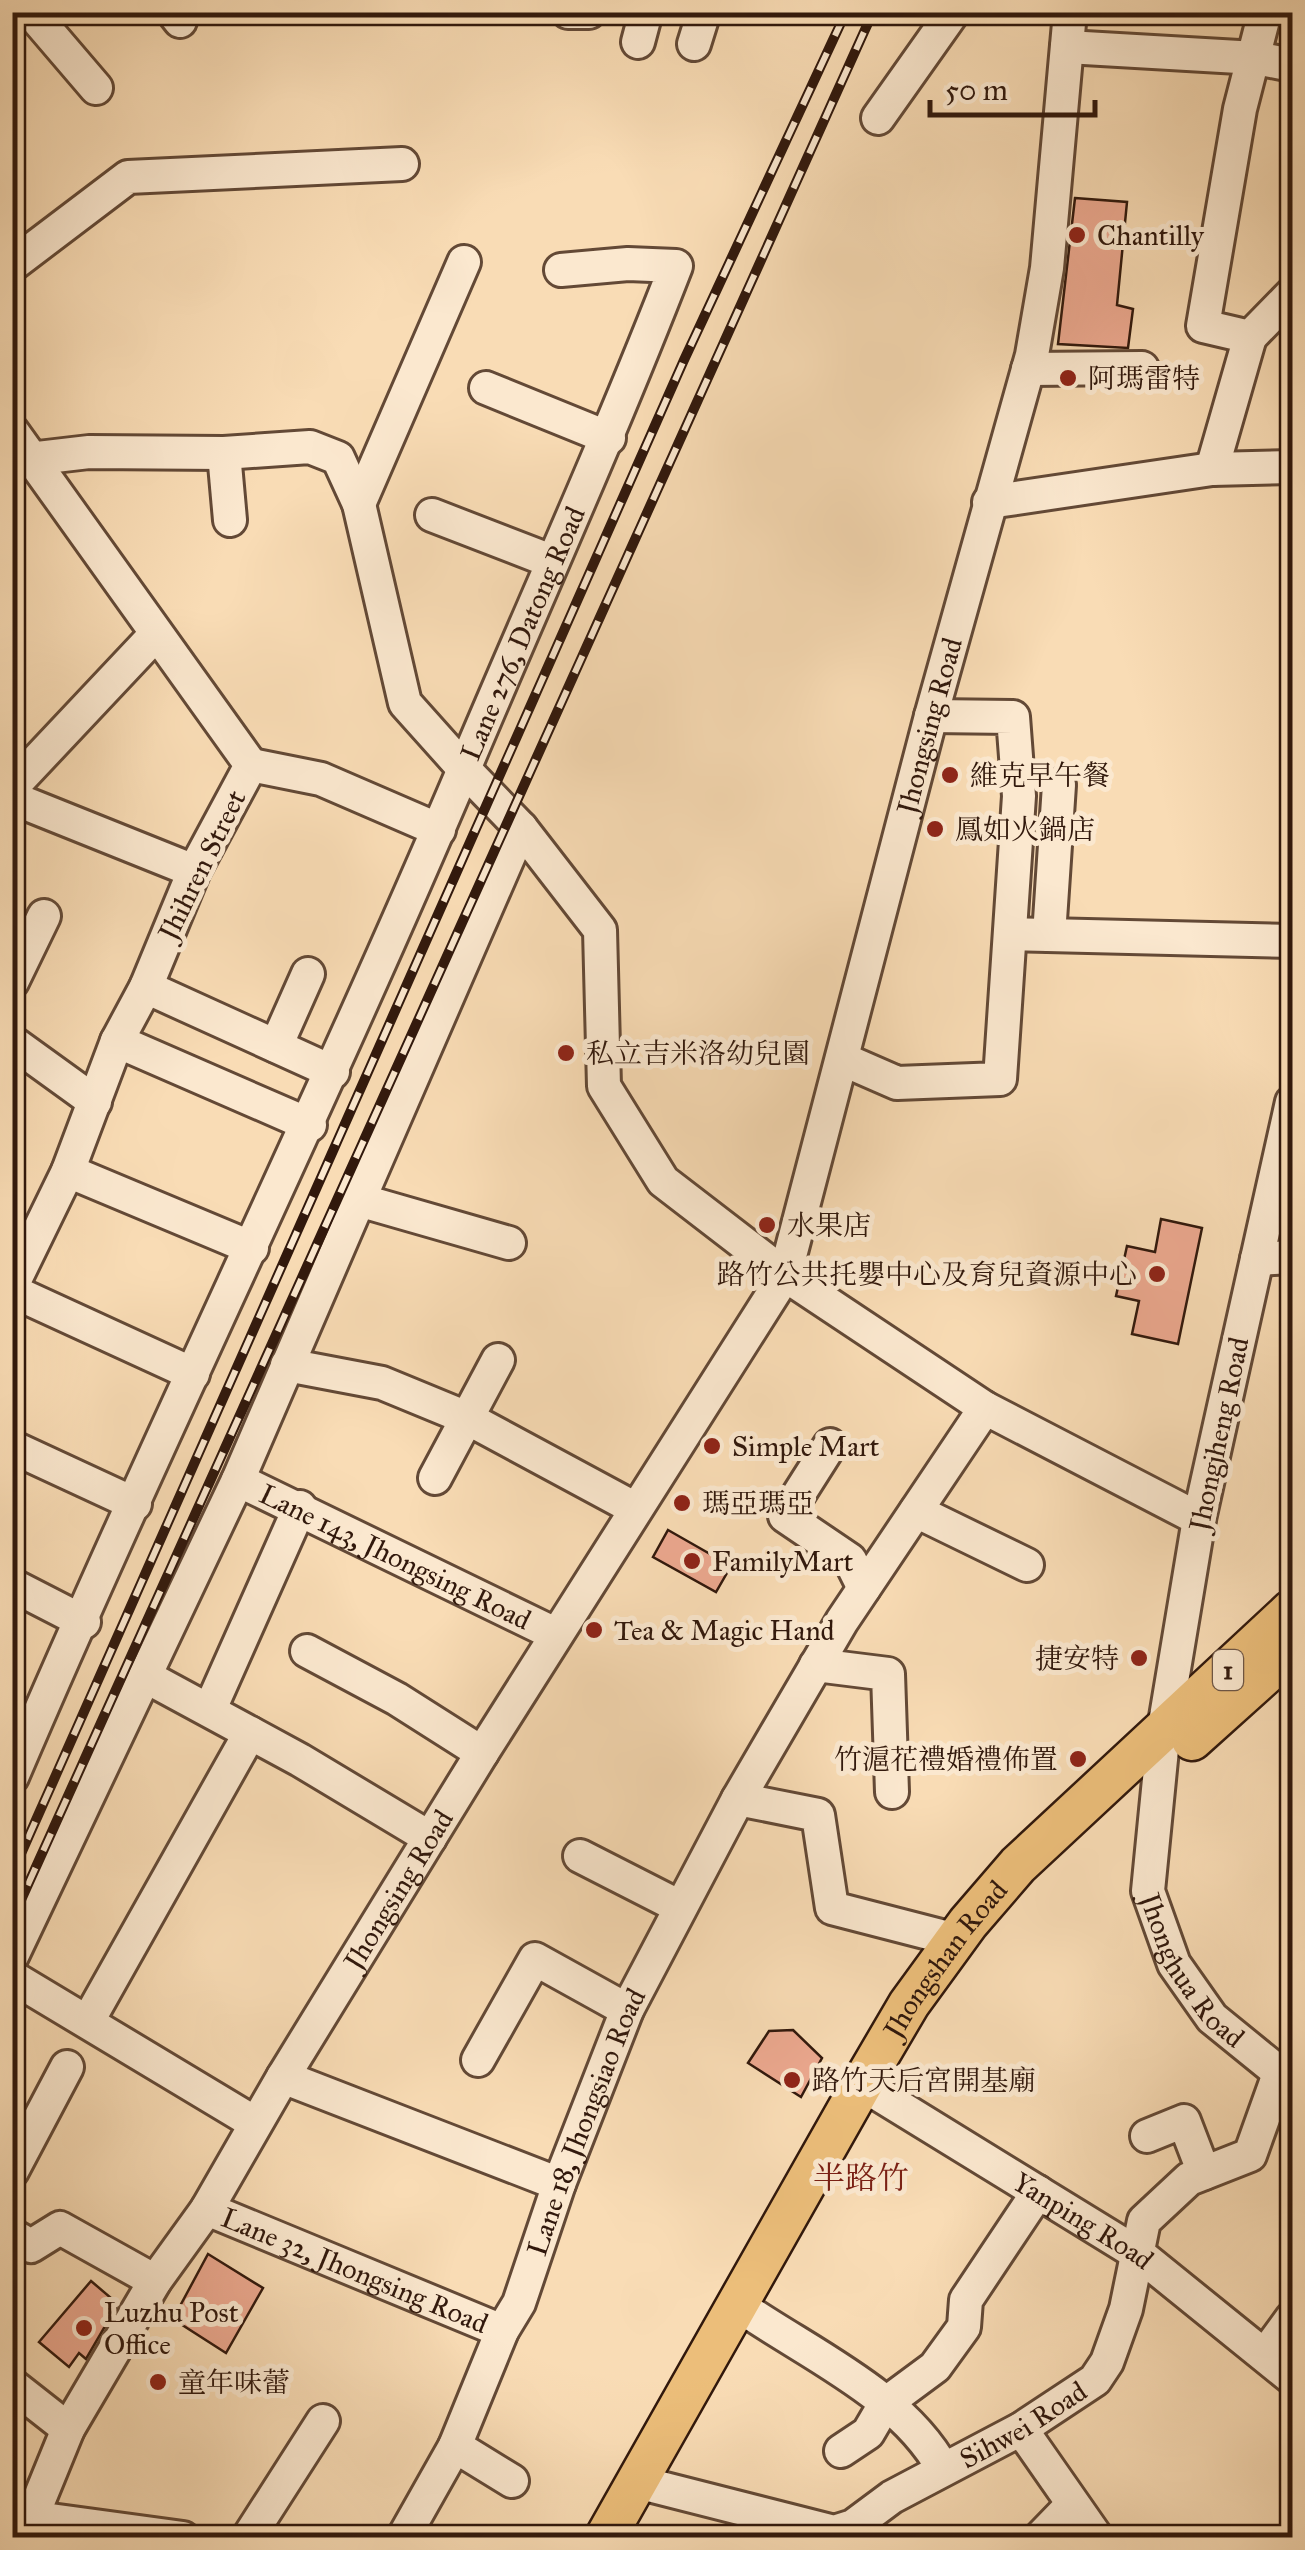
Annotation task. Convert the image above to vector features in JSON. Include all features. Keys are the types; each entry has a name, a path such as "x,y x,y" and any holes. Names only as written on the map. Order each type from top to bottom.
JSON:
{"main road":[{"name":"Jhongshan Road","path":"605,2538 872,2089 991,1933 1292,1610"},
{"name":"Jhongshan Road","path":"628,2538 653,2486 753,2315 872,2089 910,2004 956,1940 1018,1865 1162,1749 1288,1664"}],"street":[{"path":"31,12 96,88"},
{"path":"568,12 588,12"},
{"path":"694,44 704,12"},
{"path":"878,118 954,12"},
{"path":"1070,12 1066,47 1256,58 1292,65"},
{"path":"1250,337 1203,326 1232,154 1265,12"},
{"name":"Jhongsing Road","path":"22,2516 68,2429 156,2281 208,2209 255,2123 555,1634 785,1275 930,716 1028,369 1047,268 1066,47"},
{"path":"12,265 128,177 402,164"},
{"path":"359,504 464,262"},
{"name":"Lane 276, Datong Road","path":"22,461 89,452 224,453 310,447 338,458 359,504 405,703 464,769 552,560 609,438 676,266 628,264 561,270"},
{"path":"1212,469 1250,337 1292,294"},
{"path":"1028,369 1142,368"},
{"path":"486,388 609,438"},
{"name":"Jhihren Street","path":"12,431 22,461 251,765 194,871 146,987 116,1041 68,1171 12,1288"},
{"path":"224,453 230,520"},
{"path":"989,502 1212,469 1292,467"},
{"path":"432,515 552,560"},
{"path":"12,787 156,634"},
{"path":"842,1060 897,1082 1000,1080 1019,796 1013,717 930,716"},
{"path":"251,765 321,779 439,830"},
{"path":"12,1778 20,1737 84,1622 192,1374 310,1126 464,769 521,828 600,930 604,1086 663,1181 785,1275 985,1408 1199,1520"},
{"path":"1049,935 1059,786"},
{"path":"12,798 194,871"},
{"path":"12,1956 238,1480 521,828"},
{"path":"12,982 44,916"},
{"path":"1010,934 1292,942"},
{"path":"276,1046 308,974"},
{"path":"146,987 333,1072"},
{"path":"116,1041 310,1126"},
{"path":"12,1042 95,1102"},
{"name":"Jhongjheng Road","path":"1162,1749 1199,1520 1292,1102"},
{"path":"68,1171 252,1248"},
{"path":"359,1200 509,1244"},
{"path":"1256,1259 1292,1256"},
{"path":"12,1288 192,1374"},
{"path":"435,1478 498,1360"},
{"path":"287,1365 382,1383 466,1418 634,1508"},
{"name":"Lane 18, Jhongsiao Road","path":"403,2538 455,2446 502,2331 519,2303 559,2184 627,2010 680,1906 816,1666 985,1408"},
{"path":"830,1445 786,1516 850,1560 864,1588"},
{"path":"12,1447 135,1504"},
{"name":"Lane 143, Jhongsing Road","path":"238,1480 555,1634"},
{"path":"210,1709 300,1507"},
{"path":"916,1511 1027,1566"},
{"path":"12,1585 84,1622"},
{"path":"307,1651 397,1699 482,1753"},
{"path":"816,1666 888,1674 892,1792"},
{"path":"146,1676 210,1709 430,1838"},
{"path":"88,2020 250,1733"},
{"name":"Jhonghua Road","path":"1162,1749 1148,1891 1174,1964 1212,2018 1286,2079"},
{"path":"738,1800 818,1814 832,1908 956,1940"},
{"path":"580,1856 680,1906"},
{"path":"478,2060 535,1958 627,2010"},
{"path":"12,1978 255,2123"},
{"path":"12,2170 67,2068"},
{"path":"283,2077 559,2184"},
{"name":"Sihwei Road","path":"653,2486 743,2524 834,2532 853,2526 892,2497 1021,2429 1094,2380 1107,2362 1140,2256 1144,2221 1189,2179 1250,2155 1286,2079"},
{"name":"Yanping Road","path":"872,2089 1140,2256 1292,2378"},
{"path":"1147,2136 1184,2121 1204,2174"},
{"path":"842,2451 868,2433 885,2404 935,2367 964,2327 966,2300 1038,2192"},
{"name":"Lane 32, Jhongsing Road","path":"208,2209 502,2331"},
{"path":"12,2235 31,2246 60,2228 156,2281"},
{"path":"753,2315 885,2404 929,2444 943,2469"},
{"path":"1265,2355 1292,2318"},
{"path":"12,2385 68,2429"},
{"path":"248,2538 323,2421"},
{"path":"1021,2429 1097,2538"},
{"path":"455,2446 512,2482"},
{"path":"1040,2538 1072,2506"},
{"path":"22,2516 183,2538"}],"building":[{"path":"1075,198 1127,202 1117,305 1133,309 1128,348 1058,344"},
{"name":"路竹公共托嬰中心及育兒資源中心","path":"1161,1219 1202,1228 1178,1344 1132,1334 1139,1301 1116,1296 1127,1246 1155,1252"},
{"name":"FamilyMart","path":"668,1530 731,1566 716,1592 653,1557"},
{"name":"路竹天后宮開基廟","path":"793,2030 822,2058 801,2097 748,2063 769,2031"},
{"path":"208,2254 263,2288 226,2353 173,2319"},
{"name":"Luzhu Post Office","path":"91,2281 118,2304 86,2359 79,2353 69,2367 39,2342"}],"railway":[{"path":"12,1874 684,360 846,12"},
{"path":"12,1920 873,12"}],"place":[{"name":"Chantilly","path":"1077,235"},
{"name":"阿瑪雷特","path":"1068,378"},
{"name":"維克早午餐","path":"950,775"},
{"name":"鳳如火鍋店","path":"935,829"},
{"name":"私立吉米洛幼兒園","path":"566,1053"},
{"name":"水果店","path":"767,1225"},
{"name":"路竹公共托嬰中心及育兒資源中心","path":"1157,1274"},
{"name":"Simple Mart","path":"712,1446"},
{"name":"瑪亞瑪亞","path":"682,1503"},
{"name":"FamilyMart","path":"692,1561"},
{"name":"Tea & Magic Hand","path":"594,1630"},
{"name":"捷安特","path":"1139,1658"},
{"name":"竹滬花禮婚禮佈置","path":"1078,1759"},
{"name":"路竹天后宮開基廟","path":"792,2080"},
{"name":"Luzhu Post Office","path":"84,2328"},
{"name":"童年味蕾","path":"158,2382"}],"district":[{"name":"半路竹","path":"861,2178"}]}
